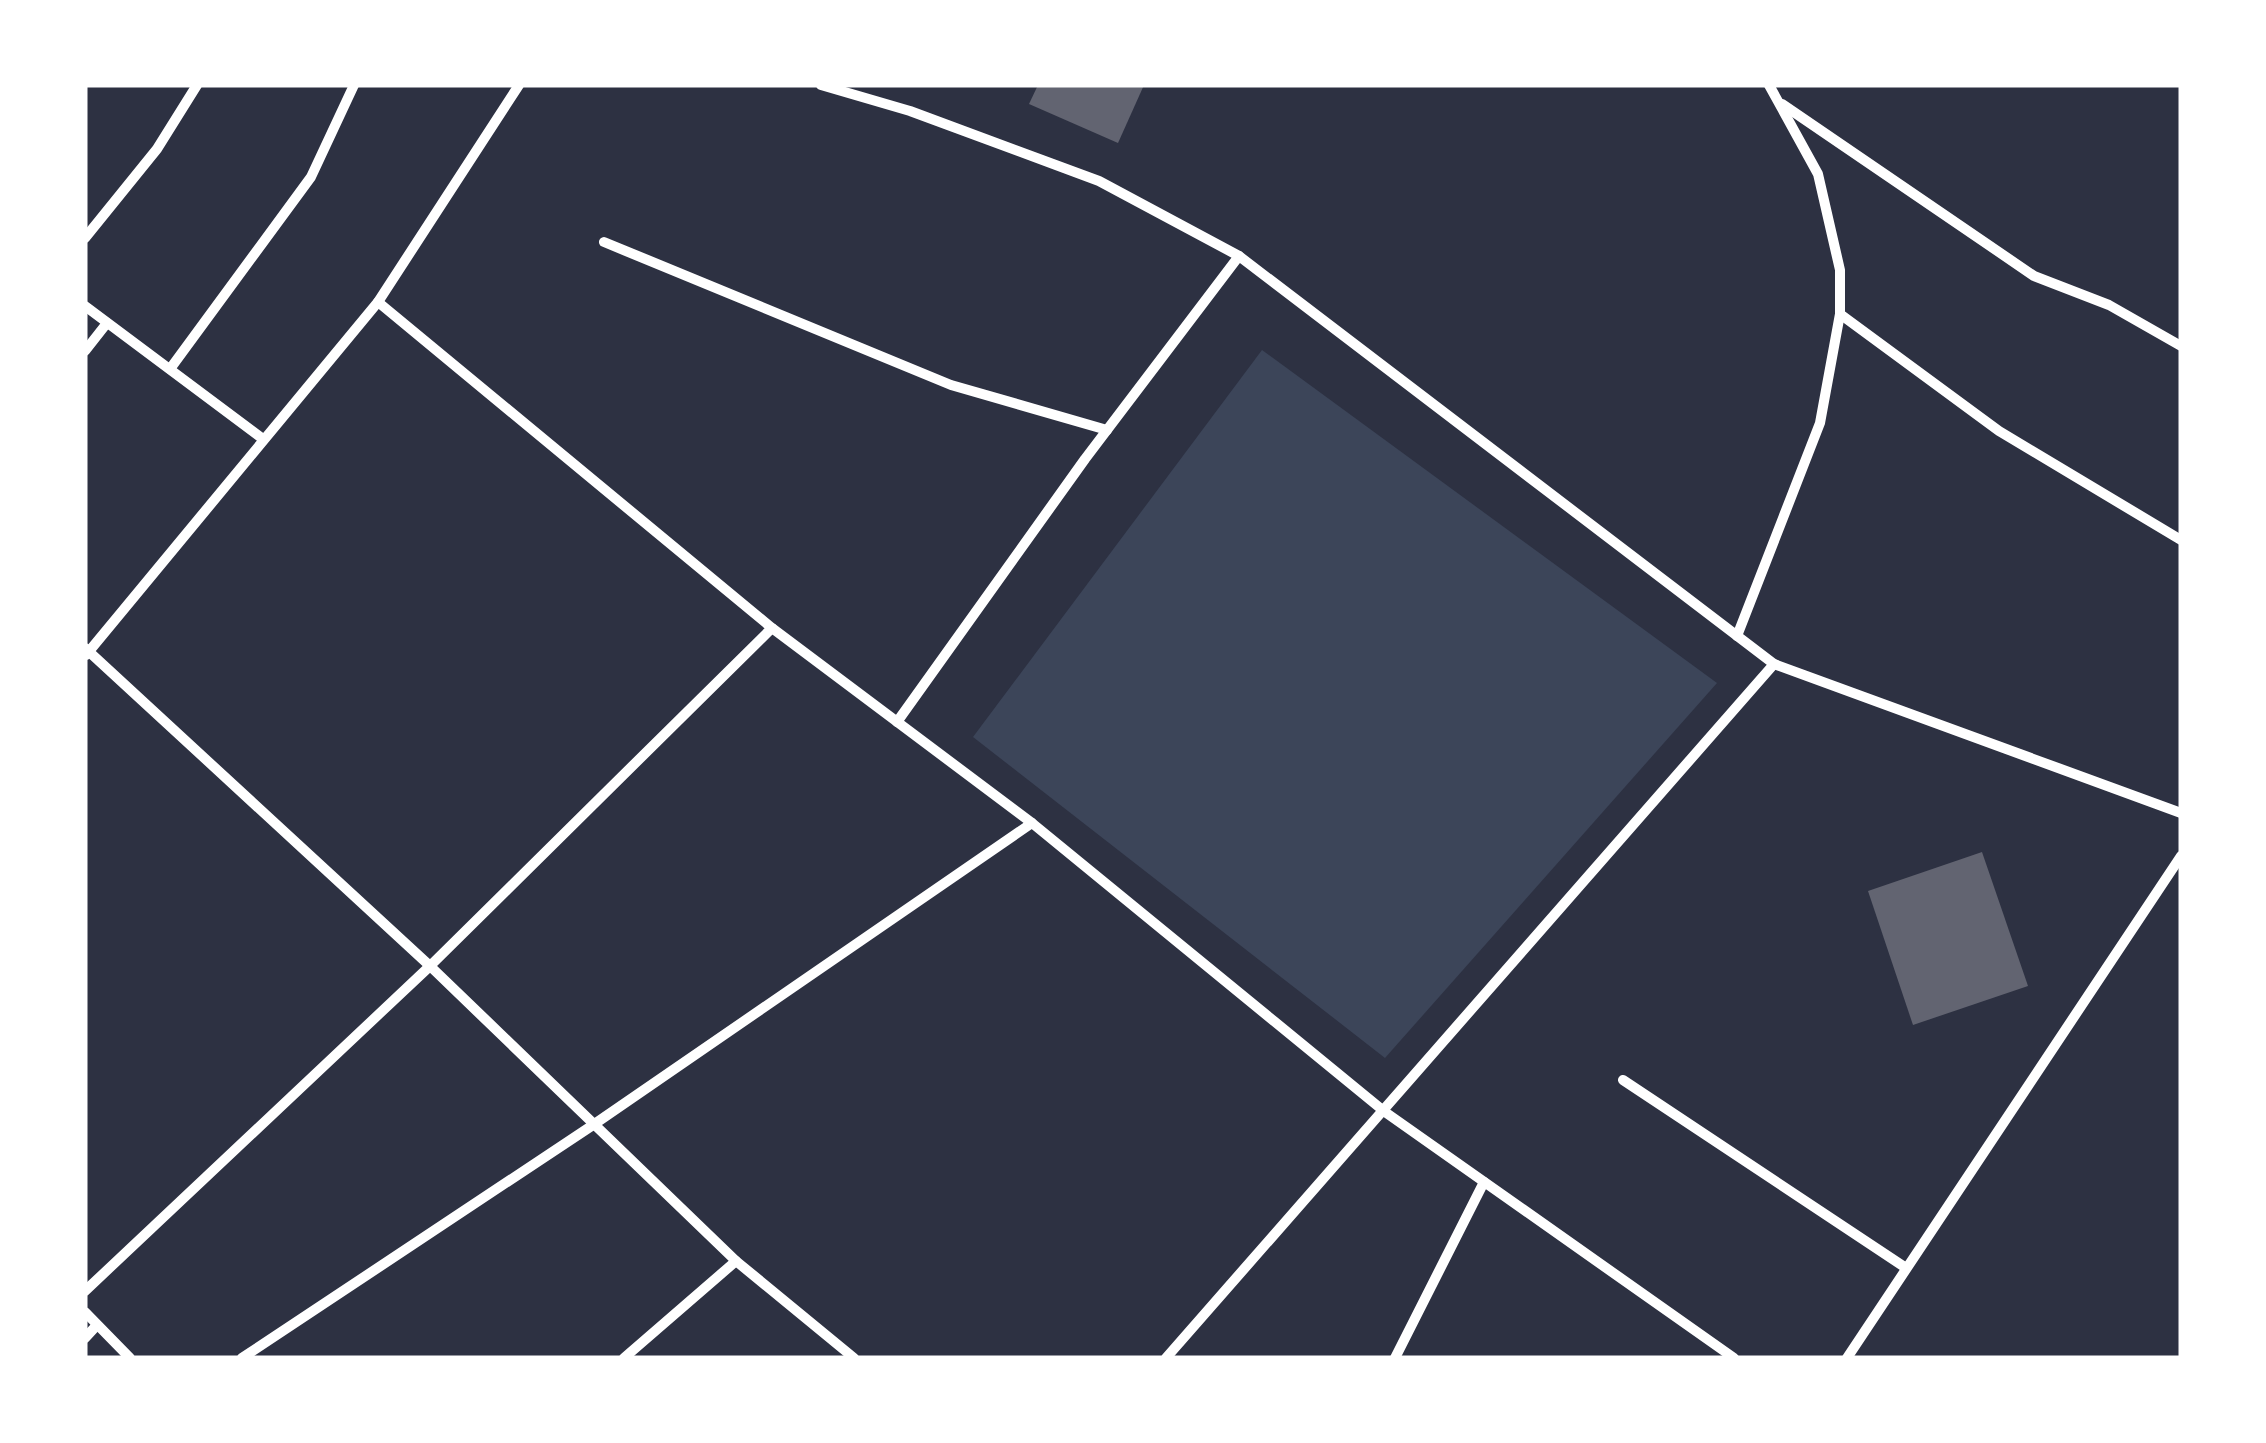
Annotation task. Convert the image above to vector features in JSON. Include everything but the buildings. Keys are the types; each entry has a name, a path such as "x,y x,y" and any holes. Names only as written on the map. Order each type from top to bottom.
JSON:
{"street":[{"path":"85,238 157,149 197,85"},
{"path":"170,369 312,177 354,85"},
{"path":"519,85 378,302 86,652 430,966 736,1262 854,1358"},
{"path":"821,85 858,90 1099,181 1239,256 1774,664 2181,813"},
{"path":"1737,636 1820,423 1840,314 1840,270 1818,174 1769,85"},
{"path":"1777,100 2034,276 2109,305 2181,346"},
{"path":"604,242 951,385 1108,430"},
{"path":"897,722 1239,256"},
{"path":"378,302 772,628 1032,824 1386,1112 1734,1358"},
{"path":"85,306 263,439"},
{"path":"1840,314 1999,431 2181,540"},
{"path":"85,351 108,323"},
{"path":"85,1291 430,966 772,628"},
{"path":"1166,1358 1386,1112 1774,664"},
{"path":"242,1358 593,1125 1032,824"},
{"path":"1847,1358 2181,856"},
{"path":"1623,1080 1906,1268"},
{"path":"1396,1358 1484,1182"},
{"path":"624,1358 736,1262"},
{"path":"85,1312 130,1358"},
{"path":"85,1338 97,1324"}],"shaded area":[{"path":"1262,350 1717,683 1385,1058 973,737"}]}
